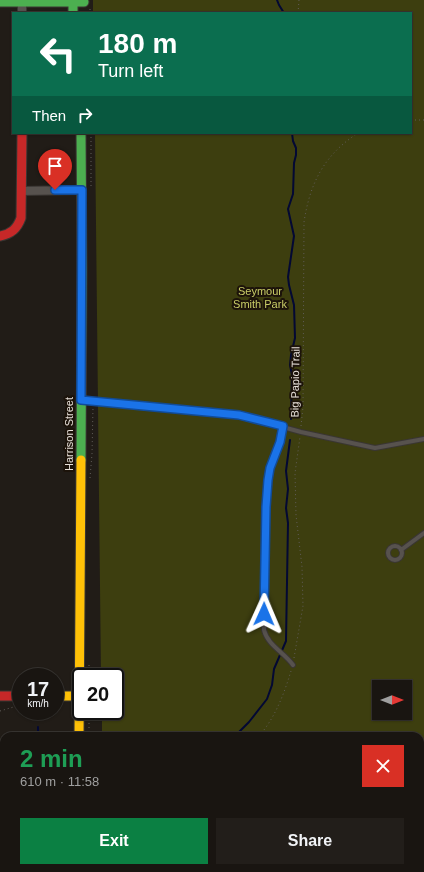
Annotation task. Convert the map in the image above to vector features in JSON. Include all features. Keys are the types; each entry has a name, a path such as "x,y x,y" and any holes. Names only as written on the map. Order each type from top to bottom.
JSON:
{"main road":[{"path":"73,1 73,12"},
{"path":"0,2 84,1 84,12"},
{"path":"0,236 12,232 19,224 22,191 22,134"},
{"name":"Harrison Street","path":"79,668 81,134"},
{"path":"0,696 12,696"},
{"name":"Harrison Street","path":"79,720 79,732"}],"street":[{"path":"22,2 22,12"},
{"path":"22,191 82,190"}],"lane":[{"path":"81,400 239,415 301,432 375,448 424,439"},
{"path":"283,426 280,442 270,468 268,480 266,507 264,630 266,637 293,664"},
{"path":"401,550 424,533"}],"path":[{"path":"298,0 298,12"},
{"path":"412,120 424,120"},
{"name":"Big Papio Trail","path":"262,732 279,704 287,687 293,664 303,606 302,567 296,515 295,474 303,406 304,222 312,188 327,161 337,149 357,134"},
{"path":"0,711 12,707"},
{"path":"89,720 89,732"}],"green space":[{"name":"Seymour Smith Park","path":"93,0 424,0 424,732 102,732 102,720 124,720 124,668 101,668 95,134 412,134 412,12 93,12"}],"waterway":[{"path":"277,0 283,12"},
{"path":"291,419 292,375 290,365 295,338 294,305 288,277 294,236 288,209 293,194 294,163 296,155 296,148 292,134"},
{"path":"239,732 267,699 272,685 274,669 286,641 288,523 286,508 288,489 286,471 290,440"},
{"path":"38,727 38,732"}],"traffic: fast":[{"path":"73,0 73,12"},
{"path":"0,2 84,2"},
{"path":"81,134 81,460"}],"traffic: slow":[{"path":"79,732 81,460"},
{"path":"64,696 72,696"}],"traffic: jam":[{"path":"0,236 13,230 18,225 21,218 22,134"},
{"path":"0,696 12,696"}],"route":[{"path":"55,190 82,190 81,400 239,415 283,426 280,442 270,468 268,480 264,614"}]}
